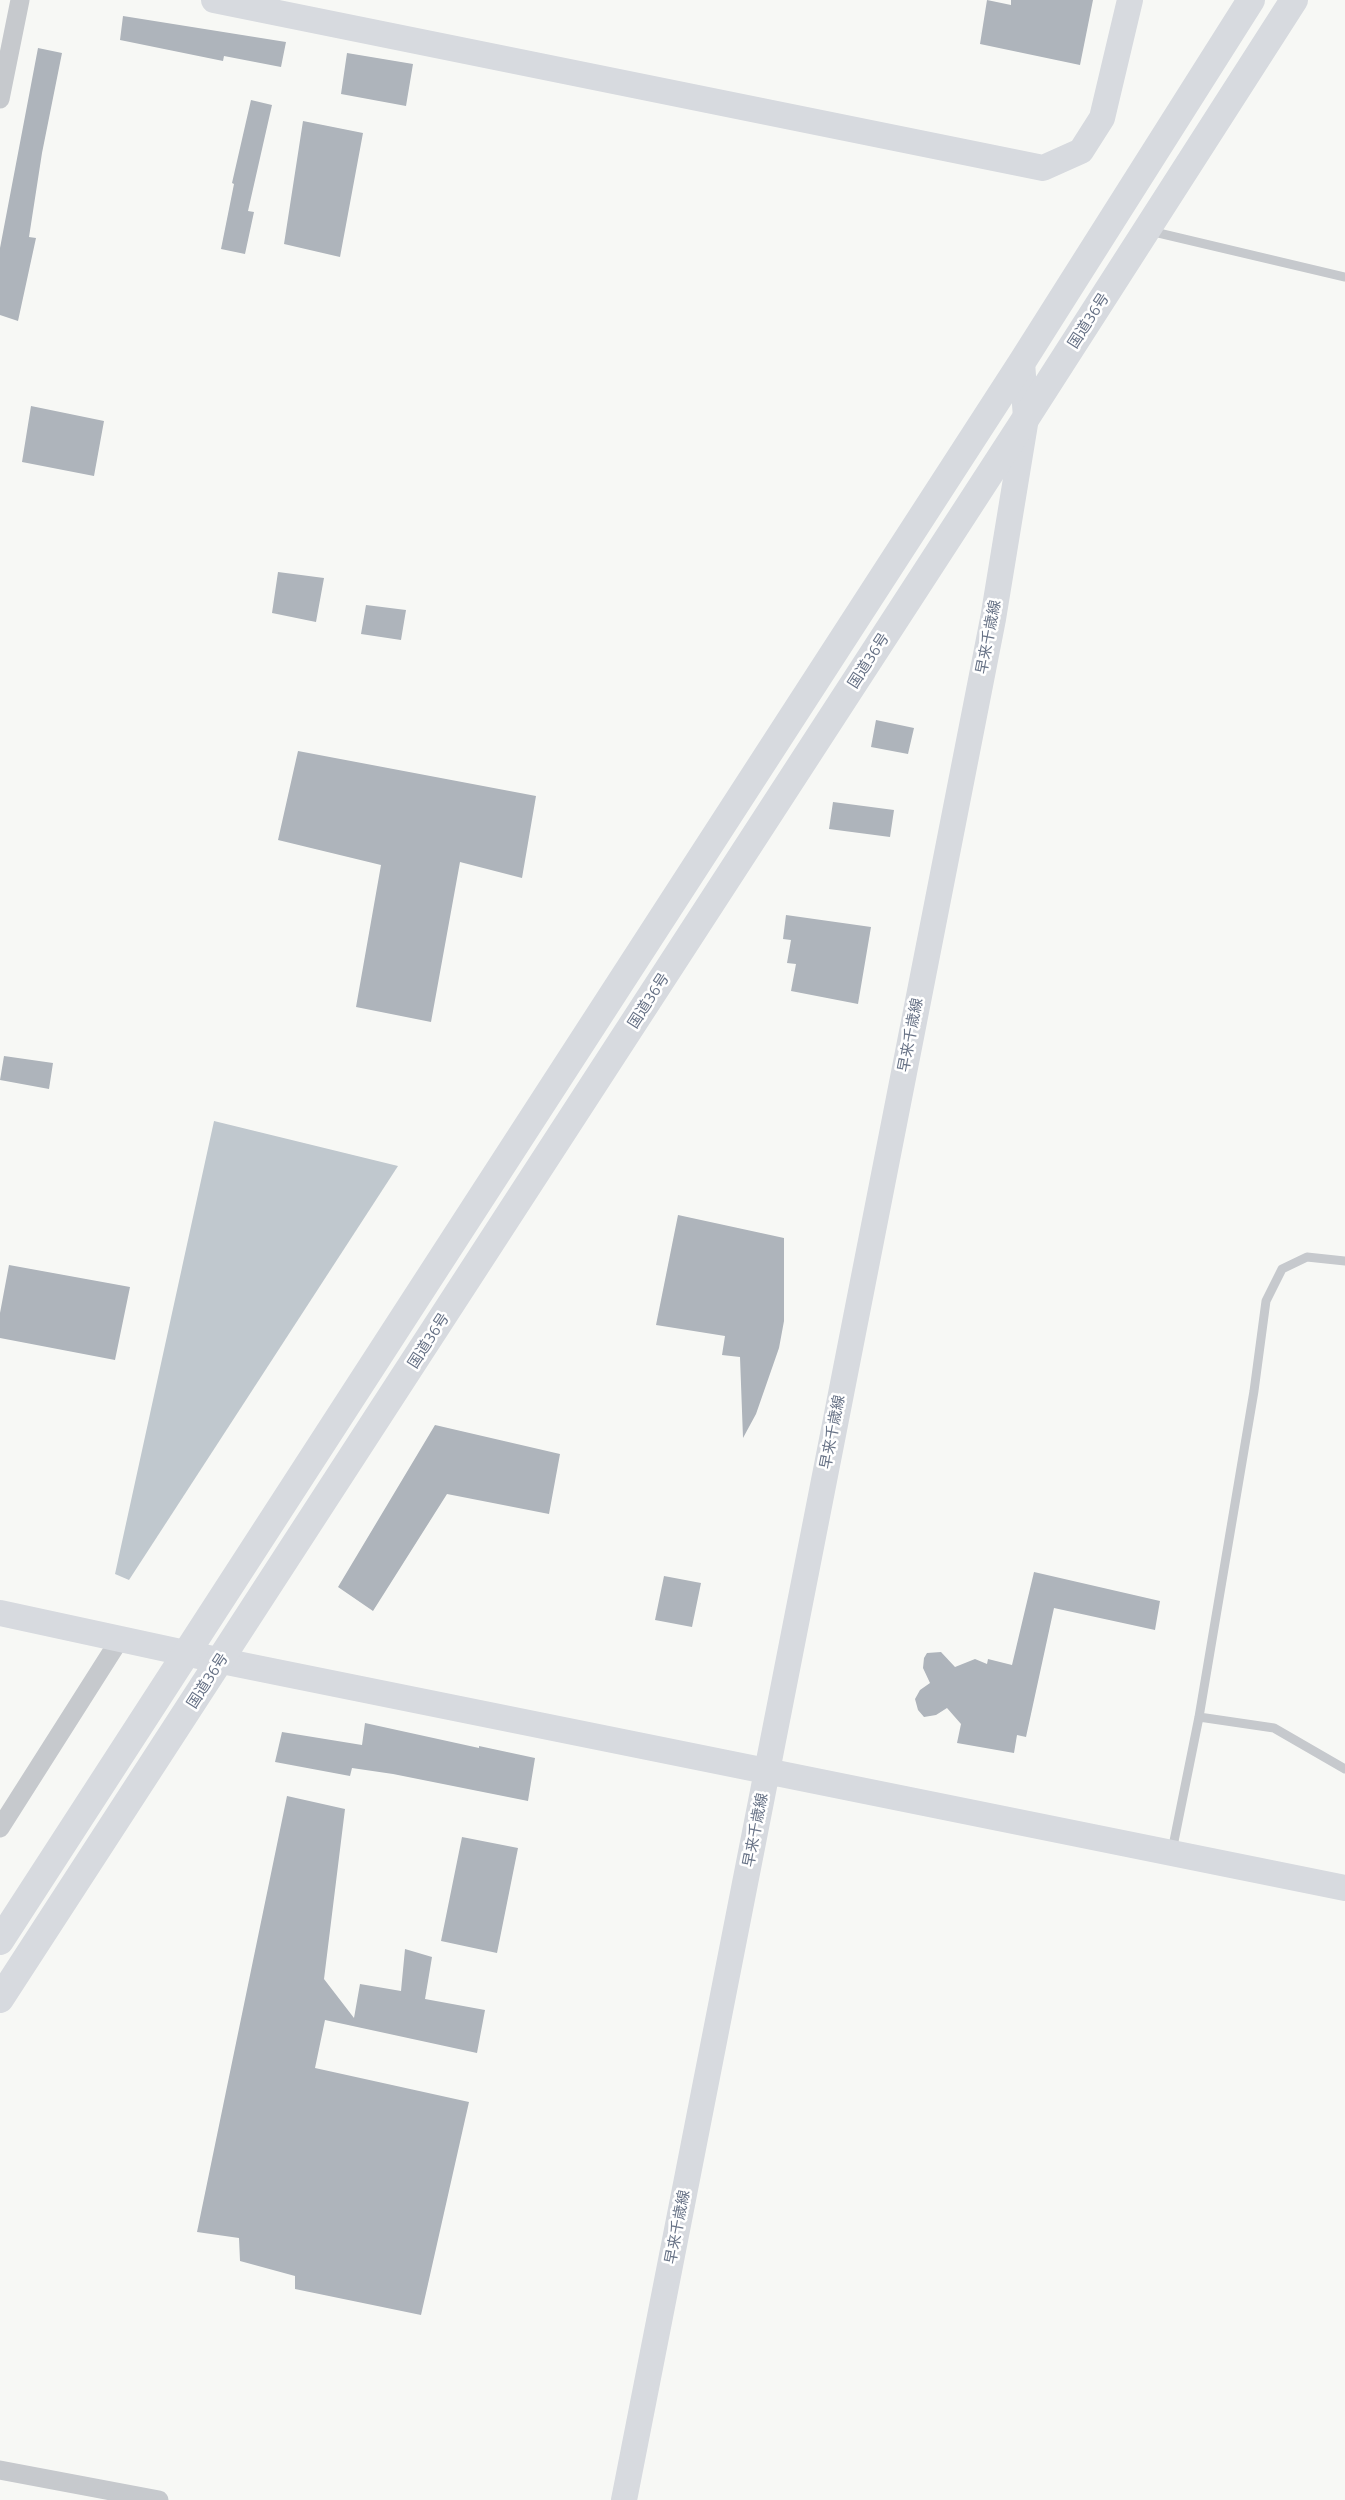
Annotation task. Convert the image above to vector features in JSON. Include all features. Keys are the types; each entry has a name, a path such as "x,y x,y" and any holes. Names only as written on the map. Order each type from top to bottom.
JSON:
{"highway":[{"path":"0,1941 185,1652 1022,362 1251,0"},
{"name":"国道36号","path":"0,1999 222,1661 1294,0"}],"street":[{"path":"0,98 20,0"},
{"path":"214,0 1043,168 1082,151 1102,118 1130,0"},
{"name":"早来千歳線","path":"624,2500 993,619 1026,418 1022,362"},
{"path":"0,1613 222,1661 1345,1888"},
{"path":"0,1828 120,1639"},
{"path":"0,2470 159,2500"}],"lane":[{"path":"1147,230 1345,277"},
{"path":"1172,1853 1200,1716 1254,1391 1266,1301 1282,1270 1307,1257 1345,1261"},
{"path":"1200,1716 1274,1728 1345,1769"}],"shaded area":[{"path":"214,1121 398,1166 129,1580 115,1574"}],"building":[{"path":"987,0 1011,5 1011,0 1093,0 1080,65 980,44"},
{"path":"123,16 286,42 281,67 224,56 223,61 120,40"},
{"path":"38,48 62,53 42,153 29,237 36,238 18,321 0,315 0,248"},
{"path":"347,53 413,64 406,106 341,94"},
{"path":"251,100 272,105 248,211 254,212 245,254 221,249 234,184 232,183"},
{"path":"303,121 363,133 340,257 284,244"},
{"path":"31,406 104,421 94,476 22,462"},
{"path":"278,572 324,578 316,622 272,613"},
{"path":"366,605 406,610 401,640 361,634"},
{"path":"876,720 914,728 908,754 871,747"},
{"path":"298,751 536,796 522,878 460,862 431,1022 356,1007 381,865 278,840"},
{"path":"833,802 894,810 890,837 829,829"},
{"path":"786,915 871,927 858,1004 791,991 796,964 787,963 791,940 783,939"},
{"path":"4,1056 53,1063 49,1089 0,1080"},
{"path":"678,1215 784,1238 784,1321 779,1348 756,1414 743,1438 740,1357 722,1355 725,1336 656,1325"},
{"path":"9,1265 130,1287 115,1360 0,1338 0,1313"},
{"path":"435,1425 560,1454 549,1514 447,1494 373,1611 338,1587"},
{"path":"1034,1572 1160,1601 1155,1630 1054,1608 1026,1737 1017,1735 1014,1753 957,1743 961,1724 947,1708 936,1715 924,1717 918,1710 915,1699 920,1690 930,1683 923,1668 924,1658 927,1653 941,1652 955,1667 975,1659 987,1664 988,1659 1012,1665"},
{"path":"664,1576 701,1583 692,1627 655,1620"},
{"path":"365,1723 535,1758 528,1801 393,1774 352,1768 350,1776 275,1762 282,1732 362,1745"},
{"path":"287,1796 345,1809 324,1979 354,2018 360,1984 401,1991 405,1949 432,1957 425,1999 485,2010 477,2053 325,2020 315,2068 469,2102 421,2315 295,2289 295,2276 240,2261 239,2238 197,2232"},
{"path":"462,1837 518,1848 497,1953 441,1941"}]}
